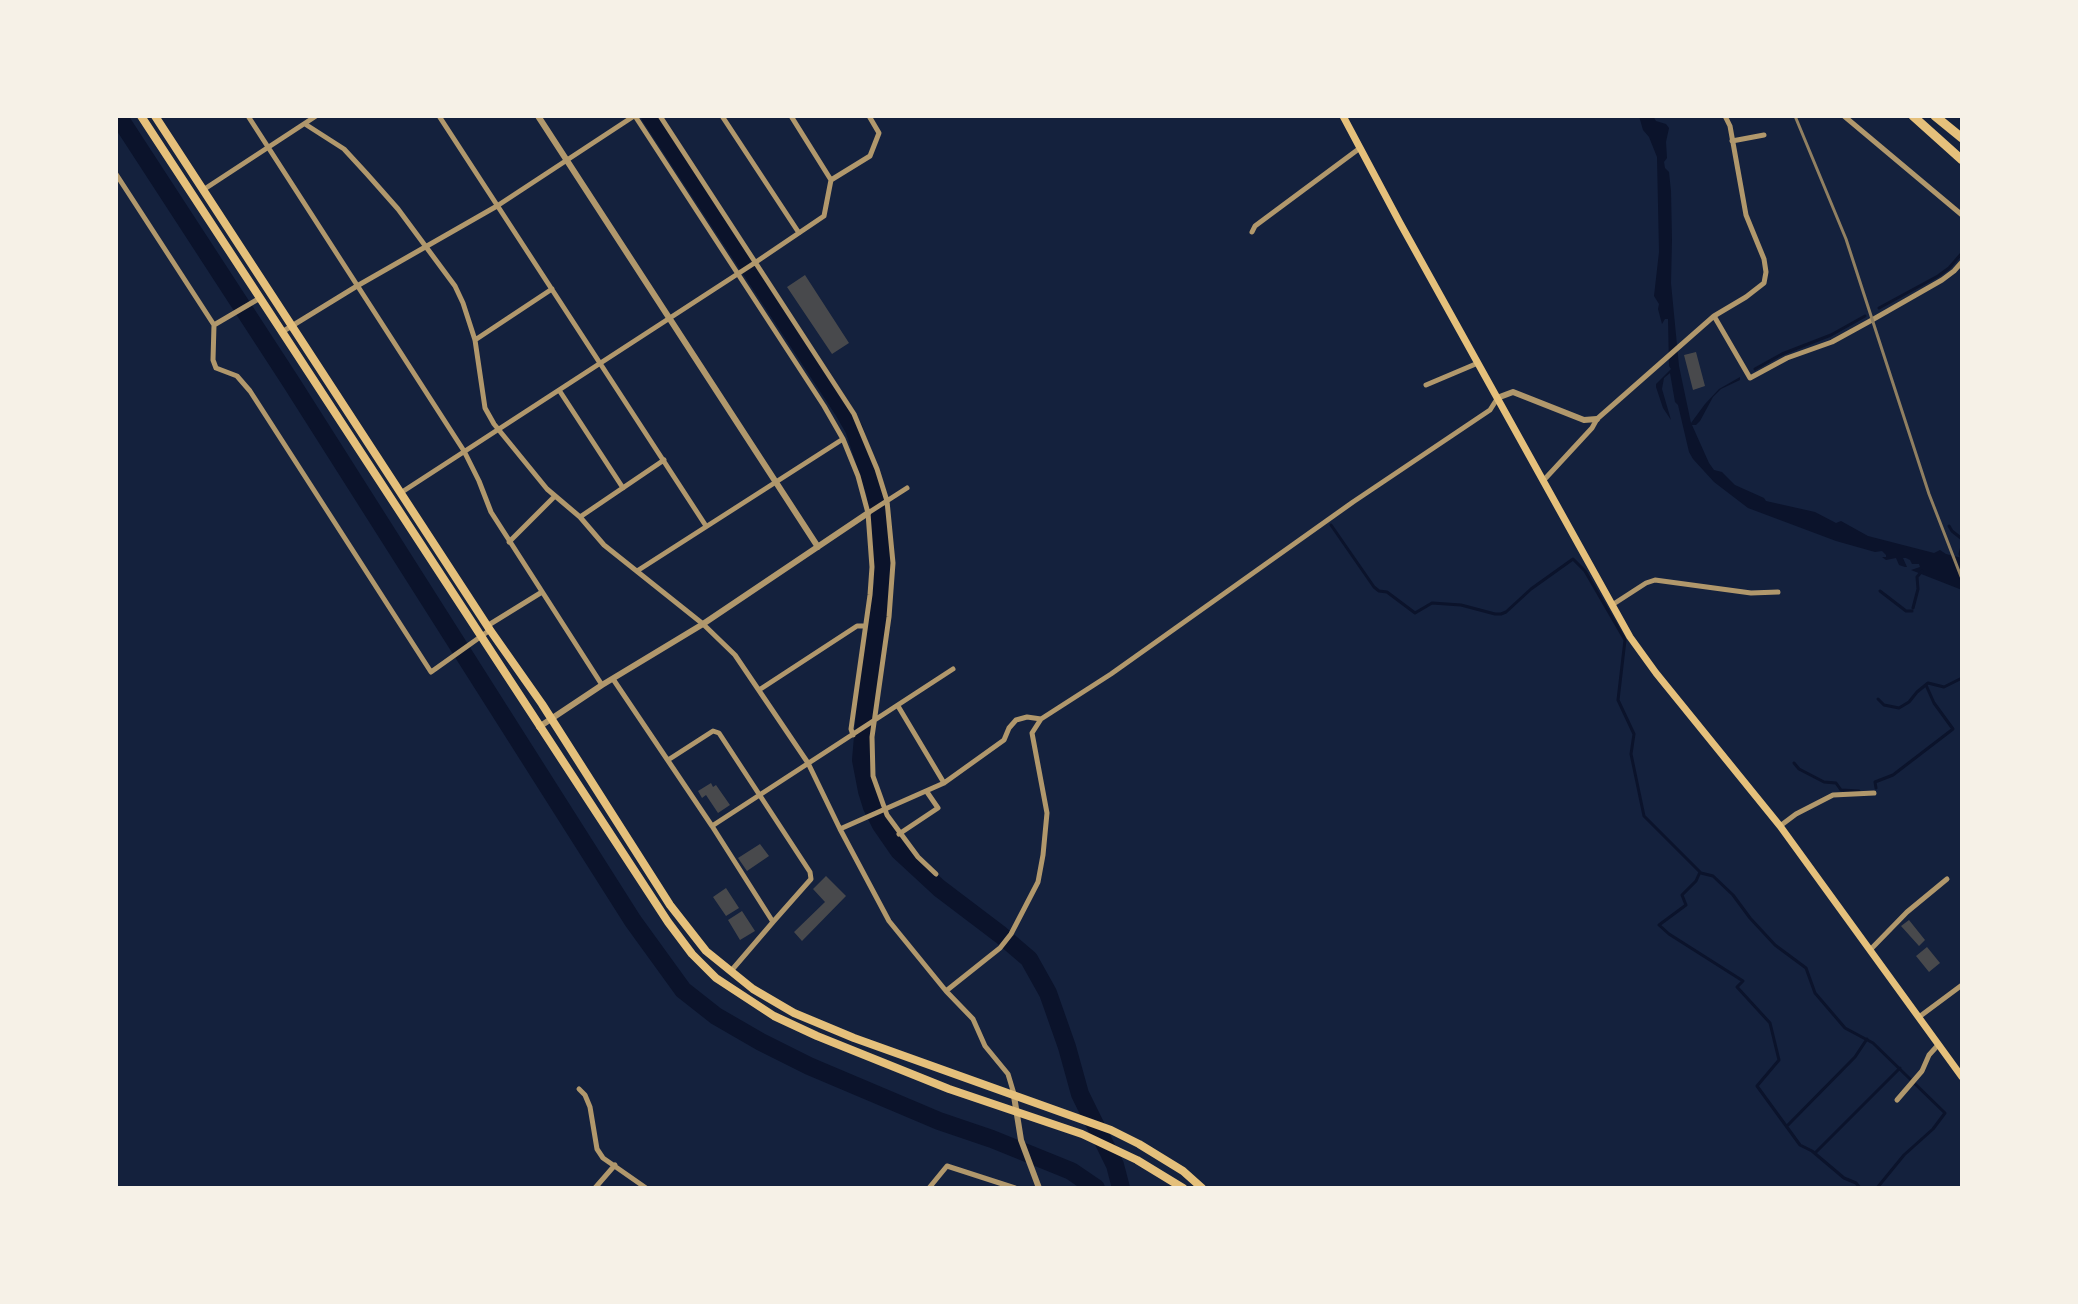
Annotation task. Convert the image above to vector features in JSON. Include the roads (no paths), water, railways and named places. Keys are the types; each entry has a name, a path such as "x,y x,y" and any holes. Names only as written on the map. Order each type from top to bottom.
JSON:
{"highway":[{"path":"141,116 256,301 281,333 478,639 692,954 716,978 774,1016 949,1089 1082,1134 1137,1160 1183,1188"},
{"path":"155,116 670,905 706,951 753,989 794,1013 854,1038 1111,1130 1183,1171 1202,1188"},
{"path":"1913,116 1962,160"},
{"path":"1935,116 1962,138"}],"main road":[{"path":"1343,116 1630,637 1780,826 1962,1077"}],"street":[{"path":"248,116 464,451 491,512 602,685"},
{"path":"203,190 316,116"},
{"path":"439,116 706,526"},
{"path":"538,116 818,547"},
{"path":"281,333 497,206 634,116 824,406 843,439 858,476 868,513 872,567 851,729 853,735"},
{"path":"660,116 854,414 877,469 887,501 893,563 872,737 872,767 885,810 899,834 936,874"},
{"path":"722,116 799,233"},
{"path":"402,492 824,216 831,180 792,116"},
{"path":"831,180 870,156 879,133 869,116"},
{"path":"1543,481 1597,419 1680,344 1714,316 1764,283 1764,259 1746,215 1730,126 1725,116"},
{"path":"1844,116 1962,215"},
{"path":"305,124 344,149 398,209 460,295 475,340 485,408 500,430 555,496 580,517 604,545 703,624 735,655 808,763 889,921 973,1019 985,1046 1008,1074 1021,1140 1039,1188"},
{"path":"1732,141 1764,135"},
{"path":"1252,232 1255,226 1360,148"},
{"path":"116,174 214,325 213,360 216,368 237,376 250,391 431,672 542,592"},
{"path":"1714,316 1750,378 1787,358 1832,342 1942,280 1962,262"},
{"path":"475,340 552,289"},
{"path":"214,325 256,301"},
{"path":"1426,385 1478,363"},
{"path":"559,390 623,488"},
{"path":"946,991 1000,948 1011,934 1038,882 1047,813 1032,733 1041,719 1111,674 1353,502 1490,410 1497,398 1513,392 1584,420 1597,419"},
{"path":"637,571 843,439"},
{"path":"580,517 664,460"},
{"path":"539,727 703,624 907,488"},
{"path":"509,542 555,496"},
{"path":"1611,605 1655,580 1751,593 1778,592"},
{"path":"759,690 857,626 865,626"},
{"path":"712,826 953,669"},
{"path":"613,679 773,922"},
{"path":"898,706 944,783"},
{"path":"840,829 944,783 1004,740 1016,720 1027,717 1041,719"},
{"path":"668,760 713,731 719,733 810,872 811,879 730,972"},
{"path":"899,834 938,808 927,792"},
{"path":"1780,826 1833,795 1874,793"},
{"path":"1871,949 1907,912 1947,879"},
{"path":"1919,1017 1962,985"},
{"path":"1897,1100 1922,1071 1929,1055 1939,1044"},
{"path":"579,1089 590,1107 597,1149 603,1158 646,1188"},
{"path":"595,1188 615,1165"},
{"path":"929,1188 947,1166 1015,1188"}],"water":[{"path":"1639,116 1653,116 1669,128 1664,162 1669,172 1671,191 1671,283 1679,366 1691,423 1719,389 1740,377 1740,380 1721,389 1713,397 1700,421 1692,425 1709,463 1735,485 1766,501 1815,512 1836,523 1841,521 1868,536 1934,553 1940,550 1962,558 1962,590 1911,570 1920,567 1919,564 1912,564 1906,558 1903,558 1905,567 1899,565 1896,558 1886,560 1882,557 1886,555 1882,551 1875,552 1836,541 1748,508 1714,482 1693,459 1675,402 1670,373 1664,378 1662,389 1671,420 1656,387 1671,369 1668,319 1662,324 1659,304 1654,296 1659,252 1657,157"}],"waterway":[{"path":"118,116 633,921 683,990 716,1016 809,1066 939,1121 1071,1171 1096,1188"},
{"path":"650,116 843,410 854,429 875,492 883,583 861,760 872,807 899,851 939,888 1029,959 1048,993 1080,1094 1115,1165 1121,1188"},
{"path":"1879,308 1938,276 1962,253"},
{"path":"1755,369 1865,316"},
{"path":"1331,525 1374,587 1387,592 1415,613 1432,603 1461,605 1501,614 1573,559 1585,571 1625,640 1618,700 1634,734 1631,754 1644,816 1701,873 1713,876 1733,895 1775,945 1806,968 1815,993 1845,1028 1873,1043 1945,1113 1877,1188"},
{"path":"1949,526 1962,539"},
{"path":"1962,546 1962,559"},
{"path":"1913,608 1918,589 1917,577 1922,571"},
{"path":"1880,591 1906,611 1912,611"},
{"path":"1878,699 1884,705 1899,708 1928,683 1944,687 1962,678"},
{"path":"1876,788 1875,782 1893,775 1953,729 1934,703 1926,685"},
{"path":"1794,763 1824,782 1836,783 1841,790 1859,791"},
{"path":"1700,872 1682,895 1686,905 1659,925 1743,981 1737,987 1770,1023 1779,1060 1757,1086 1800,1145 1860,1188"},
{"path":"1787,1126 1855,1057 1867,1039"},
{"path":"1815,1153 1900,1068"}],"railway":[{"path":"1795,116 1846,239 1929,494 1962,579"}]}
